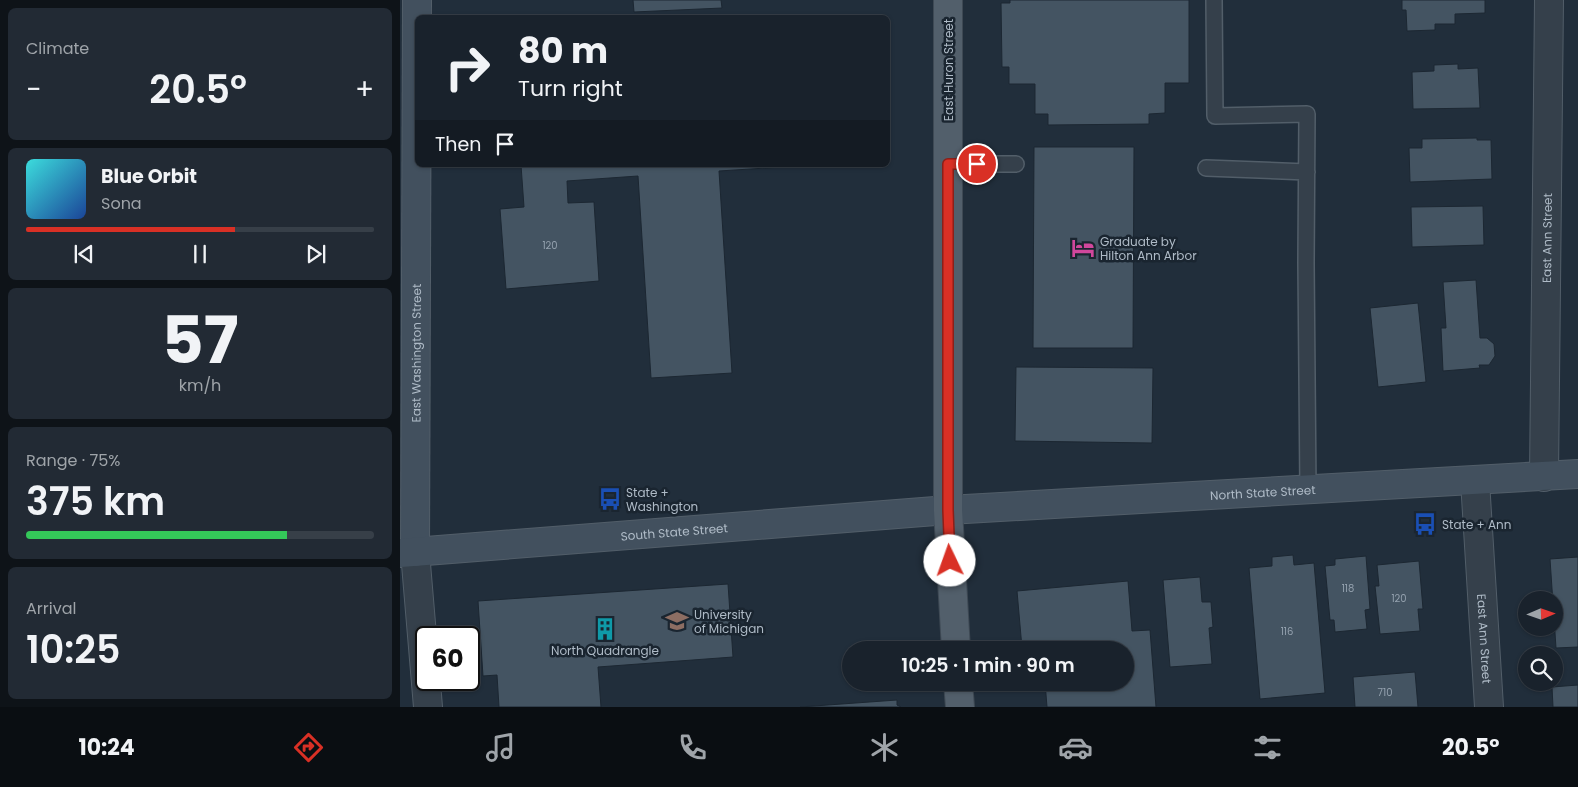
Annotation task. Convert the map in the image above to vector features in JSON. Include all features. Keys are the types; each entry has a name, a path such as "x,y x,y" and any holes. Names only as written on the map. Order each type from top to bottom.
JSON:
{"main road":[{"name":"East Huron Street","path":"948,0 948,510 955,641"},
{"path":"959,691 960,707"}],"street":[{"name":"East Washington Street","path":"417,0 417,15"},
{"name":"East Ann Street","path":"1544,477 1549,0"},
{"name":"East Washington Street","path":"415,123 408,552 428,707"},
{"name":"North State Street","path":"948,510 1578,474"},
{"name":"East Ann Street","path":"1475,481 1489,707"},
{"name":"South State Street","path":"408,552 948,510"}],"lane":[{"path":"1214,0 1215,116 1307,114 1308,490"},
{"path":"948,164 1016,164"},
{"path":"1206,168 1307,172"}],"building":[{"path":"633,0 721,0 722,8 634,12"},
{"path":"1010,0 1189,0 1189,83 1165,83 1165,113 1149,114 1149,124 1048,125 1048,114 1035,114 1035,84 1009,84 1009,67 1002,67 1001,3 1010,3"},
{"path":"1402,0 1485,0 1485,13 1455,14 1455,24 1435,24 1435,30 1407,31 1406,10 1402,10"},
{"path":"1458,64 1458,69 1478,68 1480,108 1413,109 1412,72 1434,71 1434,65"},
{"path":"1477,138 1477,140 1491,140 1492,179 1410,182 1409,148 1422,148 1422,139"},
{"name":"Graduate by Hilton Ann Arbor","path":"1034,147 1134,147 1133,348 1033,348"},
{"path":"521,167 782,167 719,171 732,373 651,378 638,176 567,181 568,203 594,202 599,281 506,289 500,209 524,207"},
{"path":"1483,206 1484,245 1412,247 1411,207"},
{"path":"1476,280 1480,338 1487,338 1494,344 1495,356 1489,365 1479,365 1480,368 1443,371 1441,328 1446,328 1443,282"},
{"path":"1418,303 1426,382 1378,387 1370,308"},
{"path":"1016,367 1153,368 1152,443 1015,441"},
{"path":"1293,555 1294,565 1314,563 1325,693 1260,699 1249,568 1272,566 1272,557"},
{"path":"1366,556 1370,609 1365,610 1367,629 1335,632 1334,620 1330,620 1325,566 1335,565 1335,559"},
{"path":"1578,557 1578,647 1556,646 1555,636 1563,636 1563,591 1552,591 1550,559"},
{"path":"1419,561 1423,609 1418,609 1420,631 1380,634 1375,586 1379,586 1377,565"},
{"path":"1200,577 1202,602 1211,602 1213,627 1209,628 1212,664 1170,667 1163,580"},
{"path":"1128,581 1132,631 1150,630 1156,707 1047,707 1046,691 1134,691 1134,641 1021,641 1017,591"},
{"name":"North Quadrangle","path":"728,584 733,657 598,667 601,707 499,707 497,675 483,676 478,601"},
{"path":"1415,672 1418,707 1355,707 1353,677"},
{"path":"1578,685 1578,707 1553,707 1552,691 1563,691 1563,686"},
{"path":"897,700 897,705 901,707 800,707"}],"place":[{"name":"Graduate by Hilton Ann Arbor","path":"1083,248"},
{"name":"State + Washington","path":"610,499"},
{"name":"State + Ann","path":"1425,524"},
{"name":"University of Michigan","path":"677,621"},
{"name":"North Quadrangle","path":"605,629"}],"route":[{"path":"950,561 948,510 948,164 977,164"}]}
